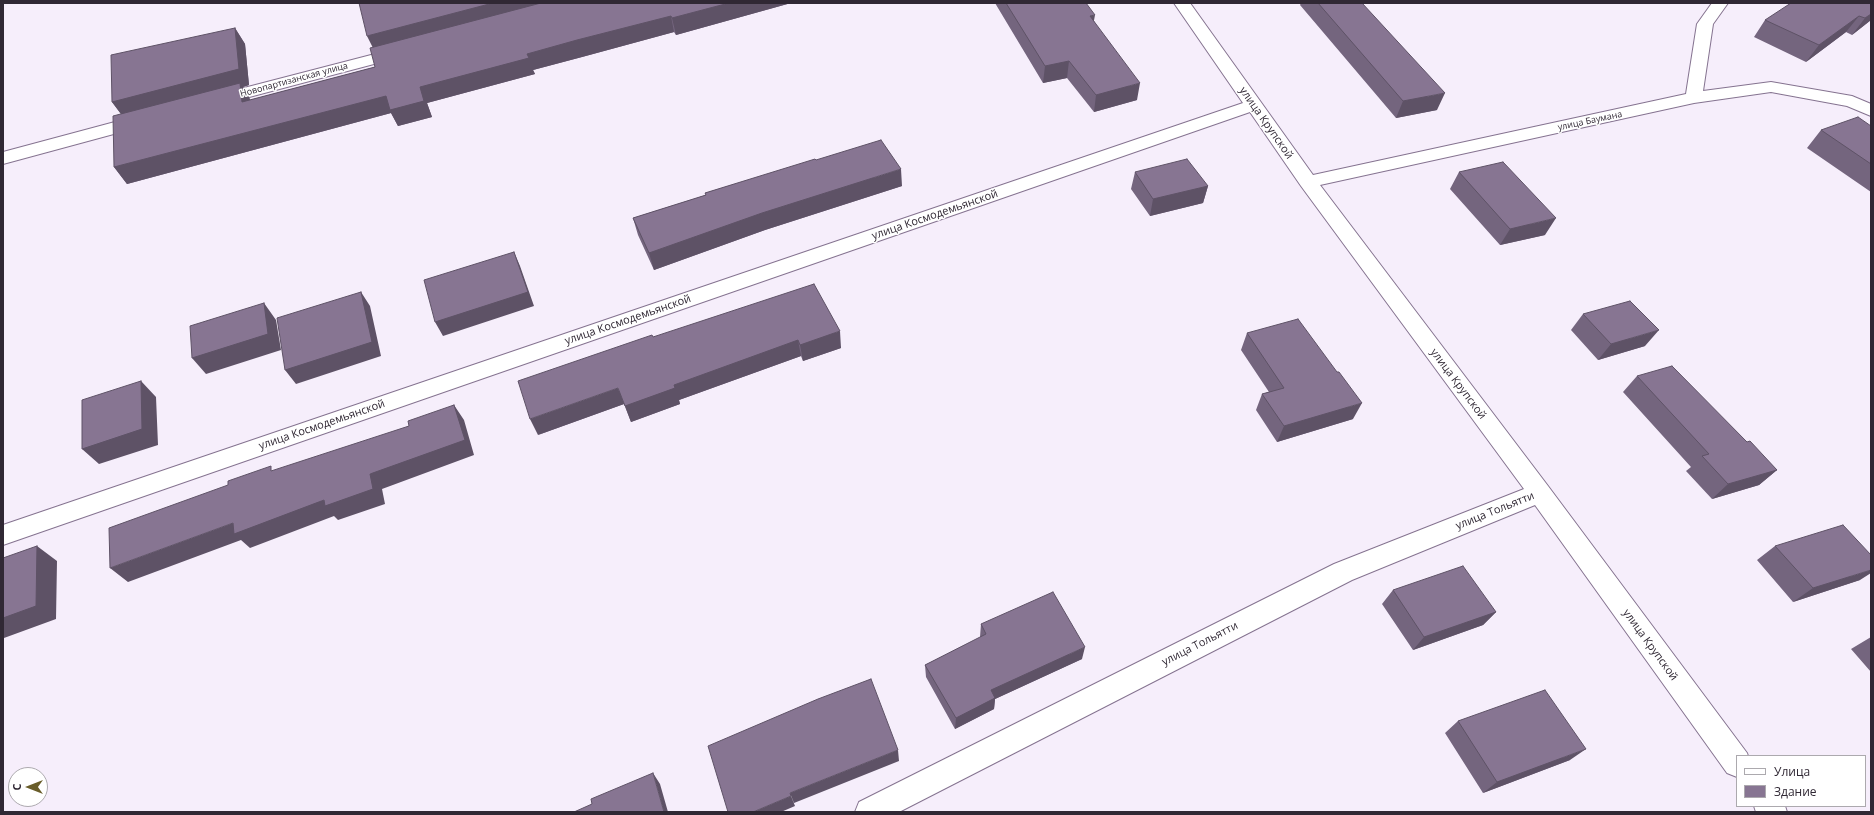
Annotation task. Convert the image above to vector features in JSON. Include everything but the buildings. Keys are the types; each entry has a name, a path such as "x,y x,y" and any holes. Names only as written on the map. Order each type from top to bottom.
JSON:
{"street":[{"name":"улица Крупской","path":"1182,3 1308,182 1540,493 1736,762"},
{"path":"1694,98 1705,24 1720,3"},
{"name":"Новопартизанская улица","path":"202,105 416,48"},
{"name":"улица Баумана","path":"1308,182 1694,98 1772,87 1852,101 1871,111"},
{"name":"улица Космодемьянской","path":"3,535 1254,105"},
{"path":"3,158 156,117"},
{"name":"улица Тольятти","path":"869,812 1343,572 1540,493"}]}
